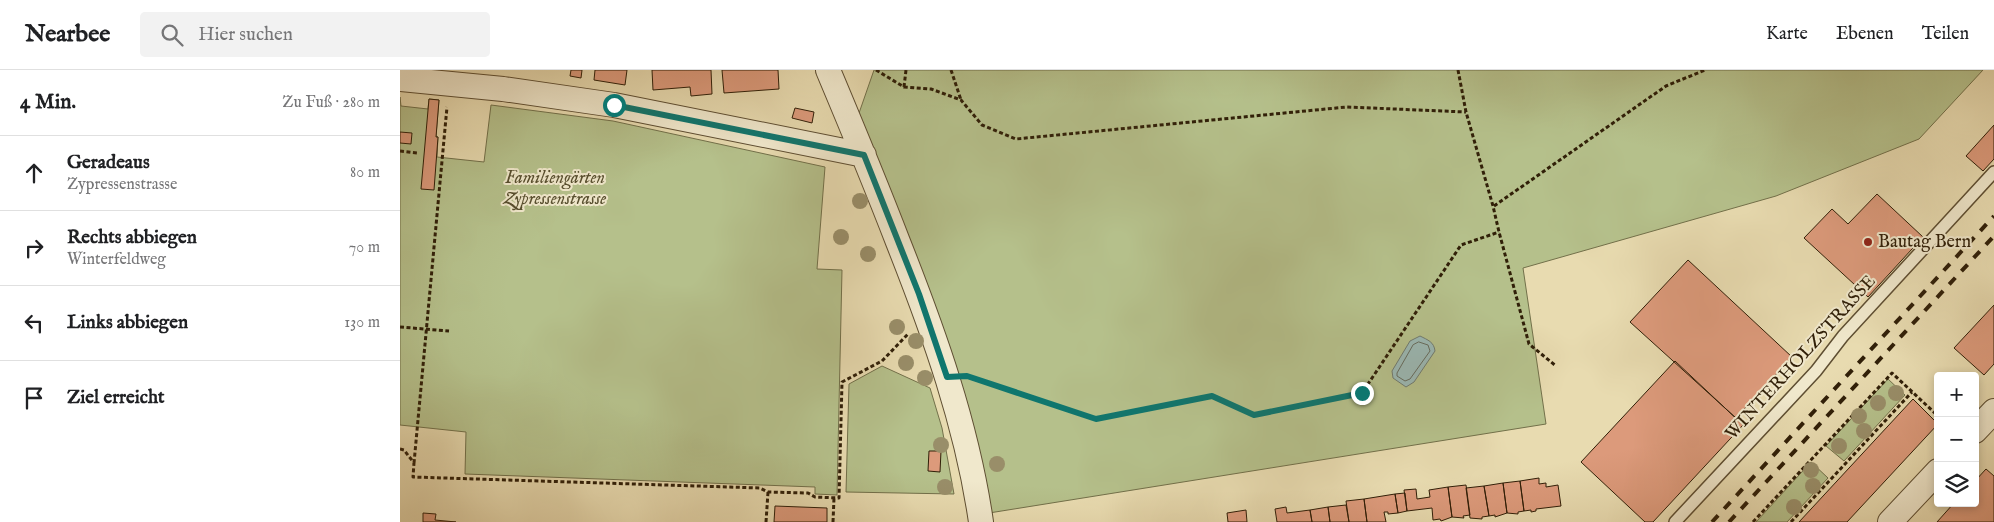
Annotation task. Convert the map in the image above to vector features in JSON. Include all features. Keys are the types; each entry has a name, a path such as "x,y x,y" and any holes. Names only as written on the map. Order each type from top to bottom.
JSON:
{"street":[{"path":"828,70 919,294 947,377 968,453 981,522"},
{"path":"400,79 501,79 614,105 864,155"},
{"path":"1890,522 1934,475"}],"lane":[{"name":"WINTERHOLZSTRASSE","path":"1675,522 1816,371 1843,336 1994,172"}],"path":[{"path":"876,70 904,87 931,89 961,100"},
{"path":"904,87 906,70"},
{"path":"951,70 961,100 982,125 1016,139 1347,107 1466,112"},
{"path":"1458,70 1466,112 1494,206 1499,232 1530,344 1556,366"},
{"path":"1494,206 1666,86 1705,70"},
{"path":"447,105 413,476 760,488 768,492 808,493 814,497 839,498 842,382 882,361 902,339 912,332"},
{"path":"400,151 417,153"},
{"path":"947,377 967,376 1096,419 1212,396 1254,415 1362,393 1460,245 1499,232"},
{"path":"400,327 448,331"},
{"path":"1753,522 1892,373 1934,412"},
{"path":"1791,522 1912,392"},
{"path":"400,449 404,450 414,463"},
{"path":"766,522 768,492"},
{"path":"834,498 834,522"}],"green space":[{"path":"874,70 1983,70 1919,139 1776,196 1523,268 1546,424 989,513 858,116"},
{"name":"Familiengärten Zypressenstrasse","path":"400,97 401,106 428,109 429,99 439,100 436,136 438,137 437,157 484,162 491,105 613,121 825,167 817,269 842,270 837,495 815,494 815,487 465,474 466,432 400,425"},
{"path":"882,366 930,388 942,428 954,494 846,492 849,384"},
{"path":"1888,379 1905,395 1844,461 1826,446"},
{"path":"1811,462 1828,478 1787,522 1756,522"}],"water":[{"path":"1420,336 1432,343 1435,351 1414,382 1406,387 1393,378 1392,371 1410,341"}],"building":[{"path":"571,70 582,70 581,78 570,76"},
{"path":"595,70 627,70 625,85 594,80"},
{"path":"652,70 711,70 712,94 691,96 690,87 653,90"},
{"path":"722,70 778,70 779,89 724,93"},
{"path":"429,99 439,100 434,190 421,189"},
{"path":"795,108 814,112 812,123 792,118"},
{"path":"1994,125 1994,159 1983,171 1966,156"},
{"path":"400,132 412,133 411,144 400,143"},
{"path":"1877,194 1923,237 1868,297 1804,238 1832,209 1848,224"},
{"path":"1688,260 1792,357 1736,418 1630,322"},
{"path":"1994,305 1994,364 1984,375 1954,348"},
{"path":"1675,361 1743,425 1653,522 1645,522 1581,462"},
{"path":"1913,399 1934,420 1934,428 1847,522 1799,522"},
{"path":"929,451 941,451 940,472 928,471"},
{"path":"1986,469 1994,476 1994,522 1937,522 1950,507 1979,507 1979,477"},
{"path":"1539,478 1539,484 1546,483 1546,487 1558,485 1561,506 1536,509 1536,511 1531,512 1531,510 1524,511 1520,481"},
{"path":"1520,481 1524,511 1518,512 1518,514 1507,513 1503,483"},
{"path":"1503,483 1507,513 1495,517 1495,515 1489,516 1484,486"},
{"path":"1466,485 1470,515 1463,516 1464,518 1452,517 1448,487"},
{"path":"1484,486 1489,516 1482,517 1482,519 1470,518 1466,488"},
{"path":"1448,487 1452,517 1441,521 1440,519 1433,520 1432,508 1407,511 1404,490 1416,489 1417,499 1430,497 1429,490"},
{"path":"1405,493 1407,511 1398,513 1395,494"},
{"path":"1395,494 1398,513 1388,514 1388,512 1384,512 1386,522 1367,522 1364,499"},
{"path":"1364,499 1367,522 1349,522 1346,501"},
{"path":"1346,505 1349,522 1330,522 1328,507"},
{"path":"775,506 827,508 827,522 774,522"},
{"path":"1286,507 1287,513 1310,510 1312,522 1277,522 1275,509"},
{"path":"1328,507 1330,522 1312,522 1310,510"},
{"path":"1246,510 1247,522 1228,522 1227,513"},
{"path":"423,513 436,514 435,520 456,522 423,522"}],"railway":[{"path":"1712,522 1994,216"},
{"path":"1729,522 1994,236"}],"place":[{"name":"Bautag Bern","path":"1868,242"}],"route":[{"path":"614,105 864,155 919,294 947,377 967,376 1096,419 1212,396 1254,415 1362,393"}]}
